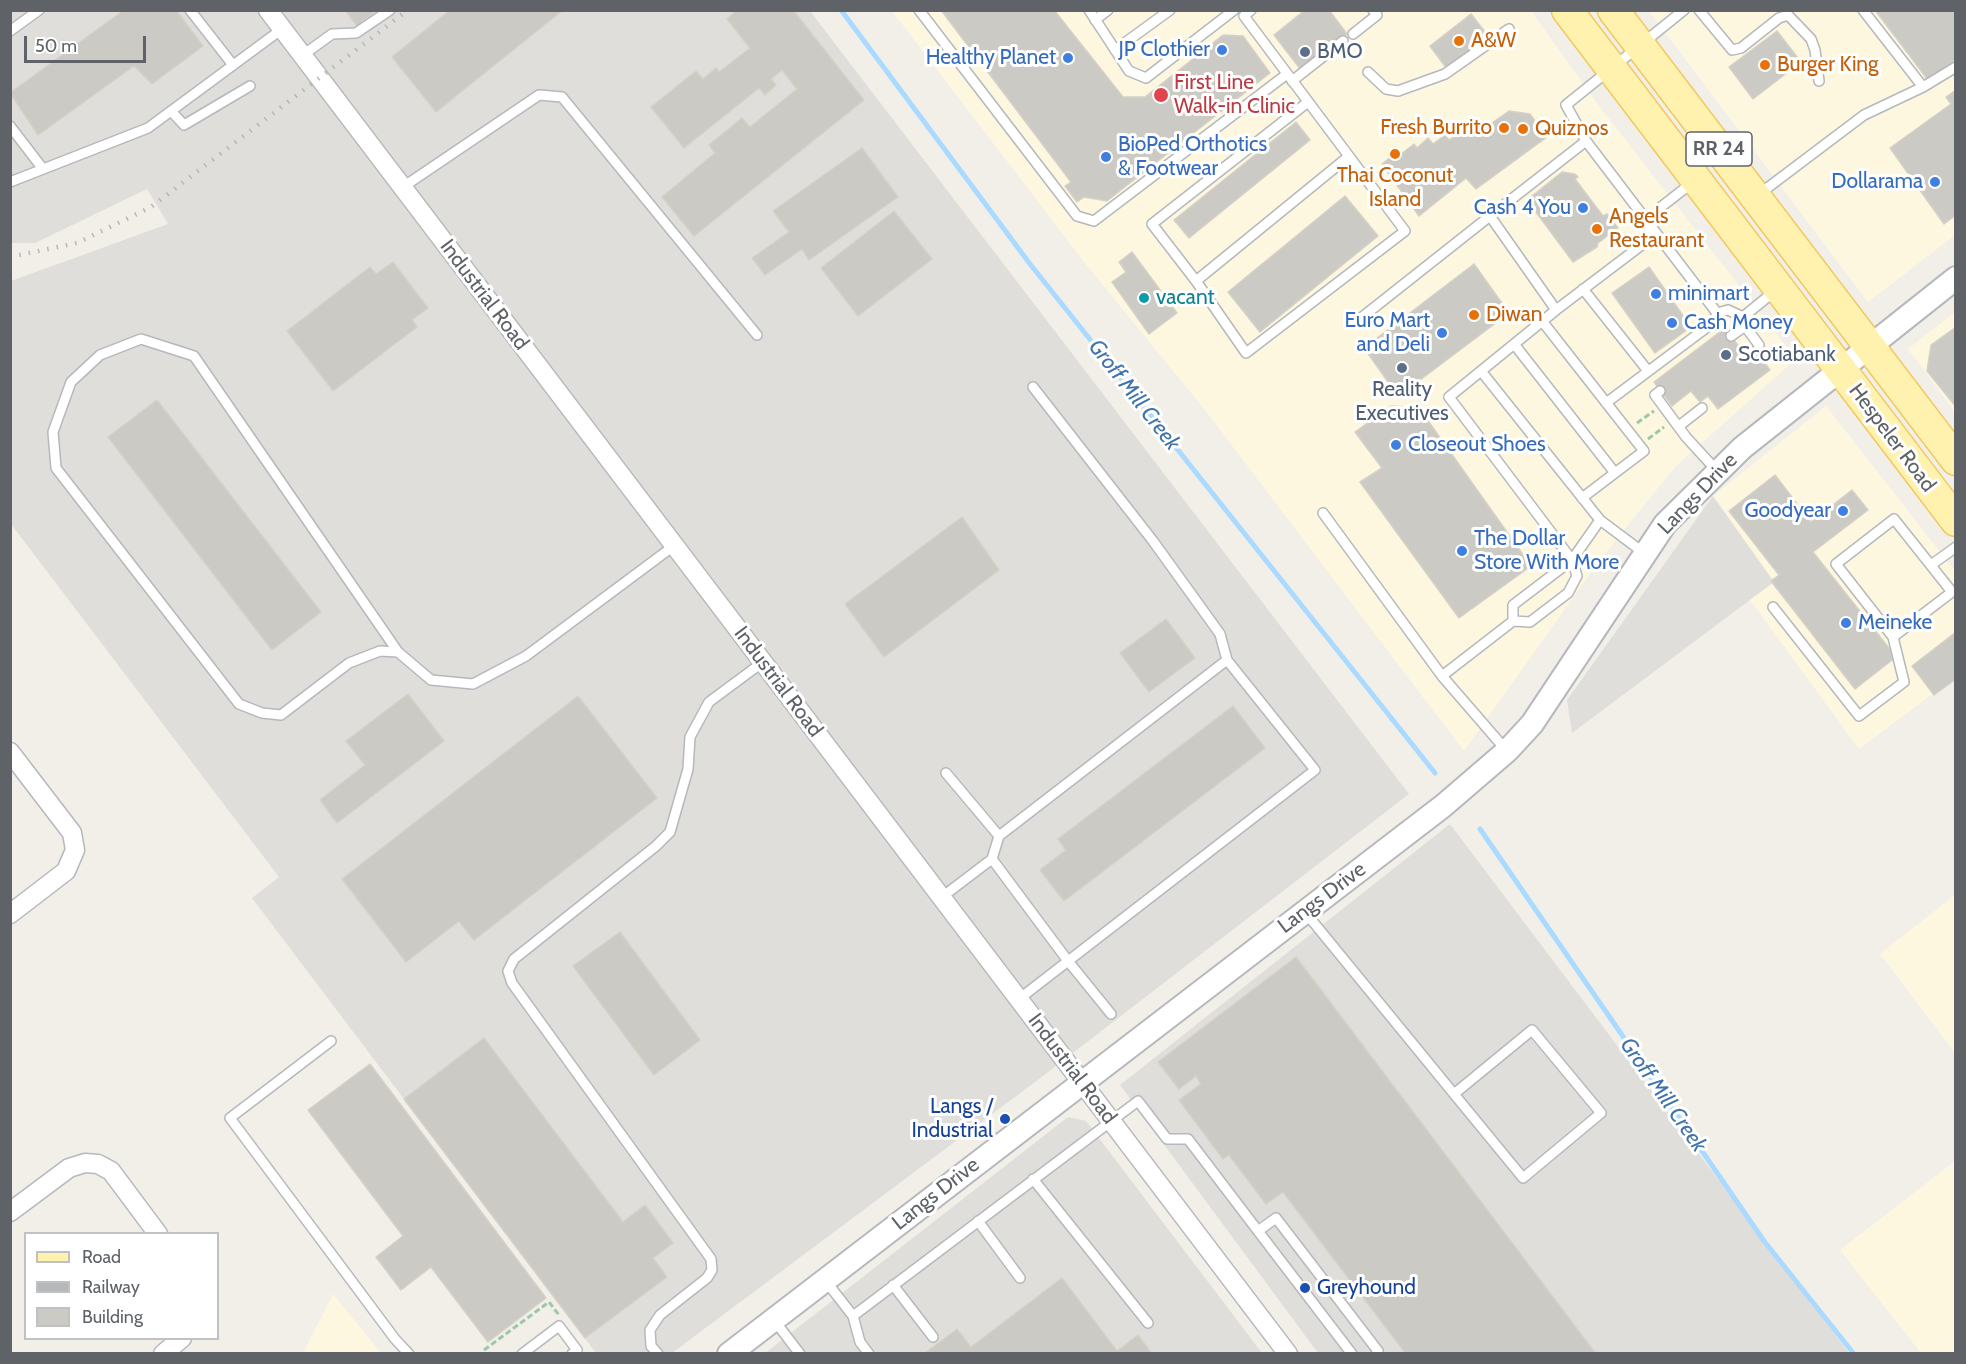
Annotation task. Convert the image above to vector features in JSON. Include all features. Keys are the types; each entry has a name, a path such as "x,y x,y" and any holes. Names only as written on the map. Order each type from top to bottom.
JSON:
{"main road":[{"name":"Hespeler Road","path":"1567,10 1956,521"},
{"name":"Hespeler Road","path":"1613,10 1956,460"}],"street":[{"name":"Industrial Road","path":"268,10 1287,1353"},
{"name":"Langs Drive","path":"729,1353 1443,806 1507,751 1533,724 1665,524 1742,448 1956,278"},
{"path":"10,752 72,833 75,850 66,871 10,914"},
{"path":"10,1212 69,1168 85,1163 98,1164 111,1171 157,1232"},
{"path":"163,1353 179,1340"}],"lane":[{"path":"10,31 39,10"},
{"path":"190,10 233,65"},
{"path":"303,55 332,34 356,33 390,10"},
{"path":"919,10 1077,216 1094,221 1343,41"},
{"path":"1089,10 1129,70 1146,78 1241,12 1405,231 1246,353 1196,281 1152,224 1308,102"},
{"path":"1095,21 1108,10"},
{"path":"1115,50 1170,10"},
{"path":"1353,34 1377,15 1373,10"},
{"path":"1684,10 1566,105 1586,141 1717,313"},
{"path":"1699,10 1732,50 1741,48 1779,18 1788,15 1810,39 1815,51 1819,81"},
{"path":"1863,10 1923,87"},
{"path":"10,182 148,128 282,29"},
{"path":"1368,72 1386,89 1398,91 1445,74 1509,29"},
{"path":"1755,197 1864,115 1923,87 1956,67"},
{"path":"171,111 184,125 250,86"},
{"path":"403,187 539,95 562,97 757,335"},
{"path":"10,126 43,169"},
{"path":"1361,318 1586,141"},
{"path":"1196,281 1348,157"},
{"path":"1442,676 1513,621 1530,622 1568,593 1577,576 1572,560 1449,397 1542,321 1643,244 1660,207 1696,180"},
{"path":"1490,216 1556,310"},
{"path":"1731,336 1779,288"},
{"path":"1583,289 1648,371"},
{"path":"1717,313 1728,310 1744,321 1759,345"},
{"path":"1606,403 1714,322 1717,313"},
{"path":"1542,321 1644,451 1582,498"},
{"path":"398,652 380,651 349,663 281,714 262,713 239,704 56,468 53,432 71,382 100,355 141,339 194,356 398,652 431,680 473,684 526,656 675,545"},
{"path":"1514,344 1615,473"},
{"path":"1481,371 1600,520 1645,554"},
{"path":"1019,999 1315,770 1227,660 1220,634 1154,542 1033,387"},
{"path":"1660,391 1655,395 1718,472"},
{"path":"1676,423 1702,408"},
{"path":"1323,513 1442,676 1507,751"},
{"path":"1773,607 1859,716 1904,682 1893,637 1836,564 1894,519 1952,592 1893,637"},
{"path":"1513,621 1514,605 1572,560 1600,520"},
{"path":"1931,565 1956,546"},
{"path":"942,897 992,859 999,836 1227,660"},
{"path":"658,1353 651,1346 651,1330 660,1315 707,1278 711,1270 711,1259 519,993 508,971 514,959 670,832 688,769 690,737 709,702 763,662"},
{"path":"946,773 999,836"},
{"path":"992,859 1068,961 1111,1014"},
{"path":"1305,912 1454,1094 1523,1178 1601,1113 1532,1030 1454,1094"},
{"path":"331,1041 230,1118 395,1339 409,1353"},
{"path":"853,1316 1138,1101 1167,1139 1188,1139 1352,1353"},
{"path":"1033,1179 1148,1323"},
{"path":"1258,1231 1276,1218 1378,1351 1376,1353"},
{"path":"978,1221 1020,1278"},
{"path":"825,1280 853,1316 860,1342 869,1353"},
{"path":"893,1285 933,1337"},
{"path":"774,1319 800,1353"},
{"path":"522,1353 559,1326 577,1350 572,1353"}],"path":[{"path":"1628,430 1662,404"},
{"path":"1640,446 1676,423"}],"shaded area":[{"path":"11,11 810,11 1409,794 1043,1076 672,1353 596,1353 252,898 279,877 11,524 11,281 168,224 147,189 35,243 11,243"},
{"path":"892,11 1531,11 1599,106 1796,359 1675,467 1599,561 1464,751 1205,410 1085,263"},
{"path":"1649,11 1955,11 1955,235 1868,302"},
{"path":"1955,312 1955,412 1908,349"},
{"path":"1826,406 1955,571 1955,677 1859,749 1750,600 1774,582 1713,496"},
{"path":"1713,496 1774,582 1572,733 1567,700"},
{"path":"1450,824 1849,1353 1318,1353 1120,1085"},
{"path":"1955,895 1955,1053 1880,954"},
{"path":"1068,1117 1086,1121 1262,1353 764,1354"},
{"path":"1955,1161 1955,1353 1921,1353 1840,1250"},
{"path":"333,1294 381,1353 303,1353"}],"building":[{"path":"124,10 176,10 203,46 152,84 134,66 38,135 10,93"},
{"path":"345,10 376,10 357,26"},
{"path":"450,10 563,10 436,112 392,57"},
{"path":"737,10 793,10 864,100 694,236 662,197 715,153 709,145 742,118 750,127 797,89 782,70 771,79 776,85 765,95 759,88 684,148 651,107 696,71 703,79 716,68 719,72 750,48 727,19"},
{"path":"941,10 1054,10 1123,97 1145,97 1223,35 1243,36 1270,73 1107,201 1084,197 1077,202 1065,186 1071,182"},
{"name":"BMO","path":"1305,10 1329,10 1347,34 1301,70 1274,35"},
{"path":"1875,10 1956,10 1956,59 1928,80"},
{"name":"A&W","path":"1471,14 1489,37 1447,69 1430,46"},
{"name":"Burger King","path":"1777,31 1801,62 1753,99 1729,67"},
{"name":"Dollarama","path":"1956,90 1956,215 1944,224 1890,148 1951,104 1946,97"},
{"path":"1509,111 1530,114 1547,137 1476,189 1466,178 1419,216 1382,164 1397,152 1400,155 1414,144 1417,148 1428,138 1433,144 1445,135 1449,140 1462,131 1467,136 1481,128 1482,130"},
{"path":"1296,122 1310,140 1189,238 1174,220"},
{"path":"862,148 898,197 809,260 802,249 765,275 752,258 789,232 773,211"},
{"path":"1562,172 1575,174 1578,177 1575,179 1603,216 1607,214 1618,228 1598,243 1597,247 1573,262 1527,200"},
{"path":"1345,196 1378,236 1260,332 1228,292"},
{"path":"894,211 932,259 858,316 821,268"},
{"name":"vacant","path":"1132,252 1177,313 1149,334 1112,282 1126,272 1119,262"},
{"path":"393,262 428,308 412,320 417,327 333,391 287,331 370,267 376,274"},
{"path":"1474,264 1509,313 1412,386 1391,386 1364,348"},
{"path":"1649,267 1691,327 1655,353 1612,293"},
{"path":"1956,327 1956,407 1927,371 1931,345"},
{"path":"1725,328 1743,352 1752,346 1770,370 1718,409 1708,396 1700,402 1691,391 1672,406 1654,382"},
{"path":"157,400 321,612 272,650 108,437"},
{"path":"1391,406 1419,408 1531,566 1459,618 1360,482 1382,468 1355,432"},
{"path":"1775,475 1811,522 1852,490 1868,510 1813,552 1896,657 1855,689 1771,581 1779,575 1729,511"},
{"path":"962,517 999,570 884,657 845,604"},
{"path":"1166,619 1195,658 1149,692 1120,653"},
{"path":"1956,632 1956,679 1934,695 1912,666"},
{"path":"408,694 444,741 337,823 320,800 365,765 346,741"},
{"path":"578,696 657,798 474,940 459,921 406,962 342,879"},
{"path":"1233,706 1265,748 1064,901 1040,870 1066,850 1058,839"},
{"path":"620,932 700,1040 654,1075 573,966"},
{"path":"1296,957 1596,1354 1406,1354 1283,1192 1266,1204 1229,1155 1223,1159 1179,1100 1201,1084 1196,1076 1179,1089 1158,1062"},
{"path":"484,1038 623,1222 645,1205 673,1243 653,1258 667,1277 585,1338 404,1099"},
{"path":"370,1064 546,1298 488,1342 431,1267 401,1290 376,1257 403,1236 308,1110"},
{"path":"1062,1278 1117,1351 1138,1335 1152,1354 925,1353 957,1329 971,1347"}],"waterway":[{"name":"Groff Mill Creek","path":"841,10 1030,264 1435,773"},
{"name":"Groff Mill Creek","path":"1480,829 1764,1241 1854,1354"}],"railway":[{"path":"10,257 77,243 151,207 408,10"}],"place":[{"name":"A&W","path":"1459,41"},
{"name":"JP Clothier","path":"1222,50"},
{"name":"BMO","path":"1305,52"},
{"name":"Healthy Planet","path":"1068,58"},
{"name":"Burger King","path":"1765,65"},
{"name":"First Line Walk-in Clinic","path":"1161,95"},
{"name":"Fresh Burrito","path":"1504,128"},
{"name":"Quiznos","path":"1523,129"},
{"name":"Thai Coconut Island","path":"1395,154"},
{"name":"BioPed Orthotics & Footwear","path":"1106,157"},
{"name":"Dollarama","path":"1935,182"},
{"name":"Cash 4 You","path":"1583,208"},
{"name":"Angels Restaurant","path":"1597,229"},
{"name":"minimart","path":"1656,294"},
{"name":"vacant","path":"1144,298"},
{"name":"Diwan","path":"1474,315"},
{"name":"Cash Money","path":"1672,323"},
{"name":"Euro Mart and Deli","path":"1442,333"},
{"name":"Scotiabank","path":"1726,355"},
{"name":"Reality Executives","path":"1402,368"},
{"name":"Closeout Shoes","path":"1396,445"},
{"name":"Goodyear","path":"1843,511"},
{"name":"The Dollar Store With More","path":"1462,551"},
{"name":"Meineke","path":"1846,623"},
{"name":"Langs / Industrial","path":"1005,1119"},
{"name":"Greyhound","path":"1305,1288"}]}
